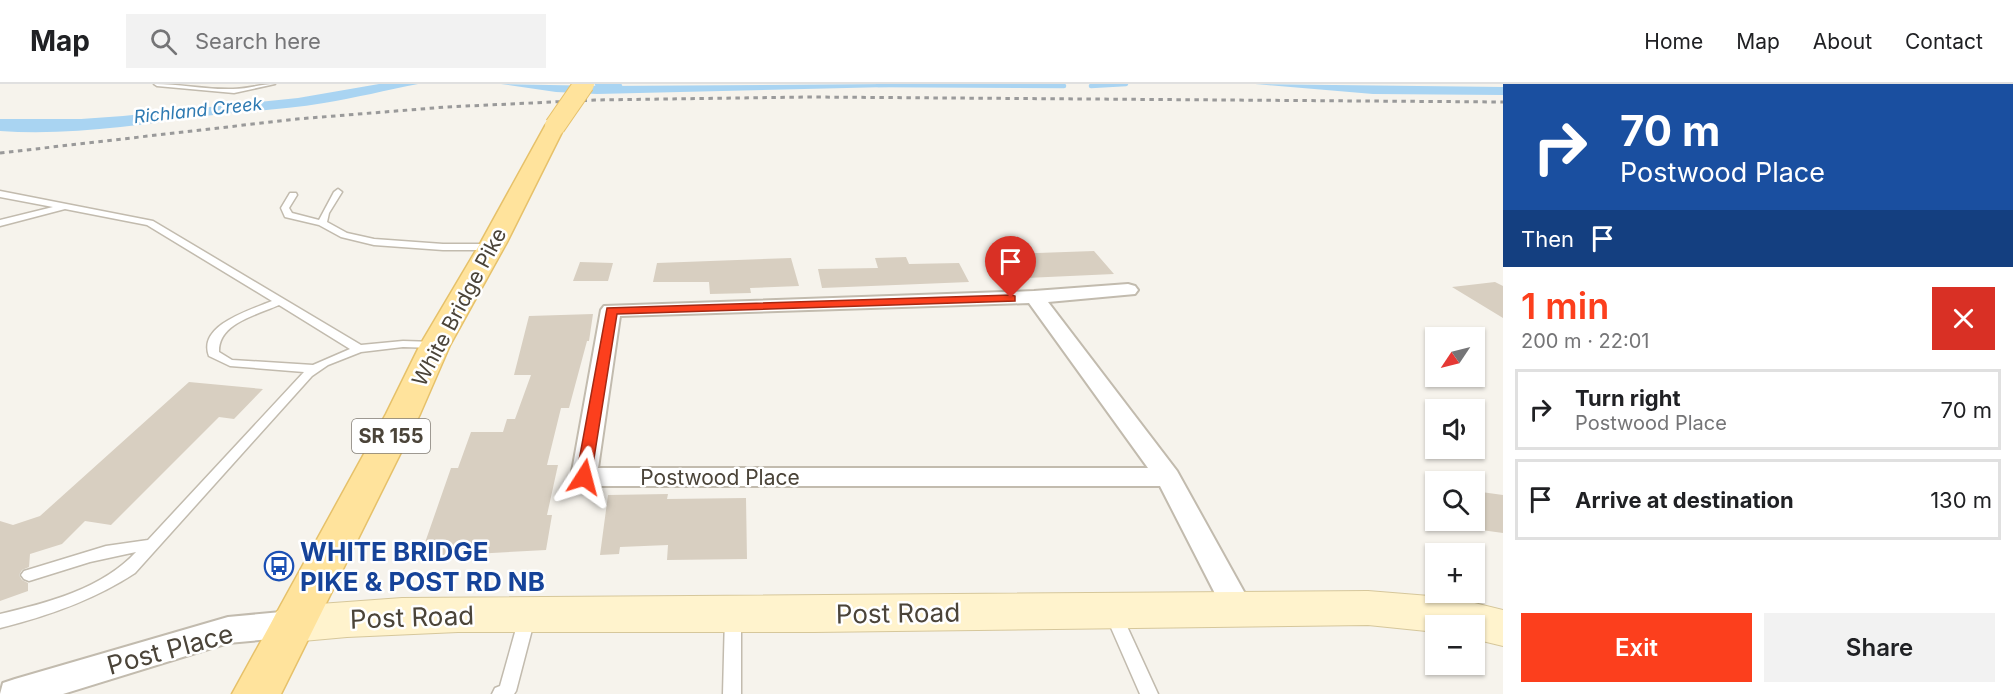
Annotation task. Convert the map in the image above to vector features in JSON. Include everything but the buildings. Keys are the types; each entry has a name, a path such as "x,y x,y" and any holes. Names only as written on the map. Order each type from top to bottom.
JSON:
{"main road":[{"name":"White Bridge Pike","path":"256,694 403,414 435,345 491,247 555,126 584,84"}],"street":[{"path":"1034,297 1128,290"},
{"path":"1034,297 1168,477 1238,608"},
{"name":"Postwood Place","path":"1034,297 611,310 584,477 1168,477"},
{"name":"Post Road","path":"292,624 362,617 528,613 733,615 1378,608 1454,616 1503,628"},
{"name":"Post Place","path":"15,694 228,630 292,624"}],"lane":[{"path":"157,84 234,91 272,84"},
{"path":"206,88 216,84"},
{"path":"322,223 325,213 338,192"},
{"path":"4,195 150,223 359,349"},
{"path":"2,222 14,208 4,195"},
{"path":"292,195 285,208 288,215 322,223 344,236 374,242 443,247 491,247"},
{"path":"2,222 43,210 71,208"},
{"path":"280,301 223,327 215,335 213,354 230,363 314,369"},
{"path":"0,621 75,600 130,569 314,369 359,349 403,344 435,345"},
{"path":"29,575 106,551 125,547 153,546"},
{"path":"1111,610 1149,694"},
{"path":"501,694 507,691 528,613"},
{"path":"732,694 733,615"}],"water":[{"path":"379,84 418,84 309,105 129,126 77,131 0,131 0,119 81,119 123,116 298,98"},
{"path":"501,84 605,86 888,84 889,87 597,94 556,92"},
{"path":"1255,84 1503,87 1503,95 1373,94"}],"waterway":[{"name":"Richland Creek","path":"597,84 620,86"},
{"name":"Richland Creek","path":"1091,86 1126,84"},
{"name":"Richland Creek","path":"878,85 1064,86"}],"railway":[{"path":"0,153 297,119 446,107 595,100 811,97 1503,102"}],"place":[{"name":"WHITE BRIDGE PIKE & POST RD NB","path":"279,566"}],"route":[{"path":"584,477 611,310 1011,298"}]}
